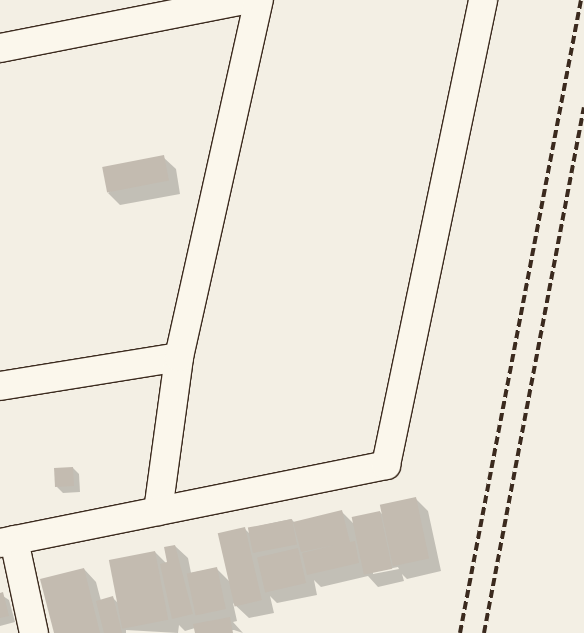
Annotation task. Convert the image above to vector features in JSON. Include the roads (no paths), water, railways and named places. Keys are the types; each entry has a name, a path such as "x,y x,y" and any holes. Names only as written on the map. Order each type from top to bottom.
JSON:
{"street":[{"path":"0,48 244,0"},
{"path":"158,511 179,357 259,0"},
{"path":"34,633 7,542 386,465 483,0"},
{"path":"0,386 179,357"}],"railway":[{"path":"460,633 581,0"},
{"path":"484,633 584,107"}]}
